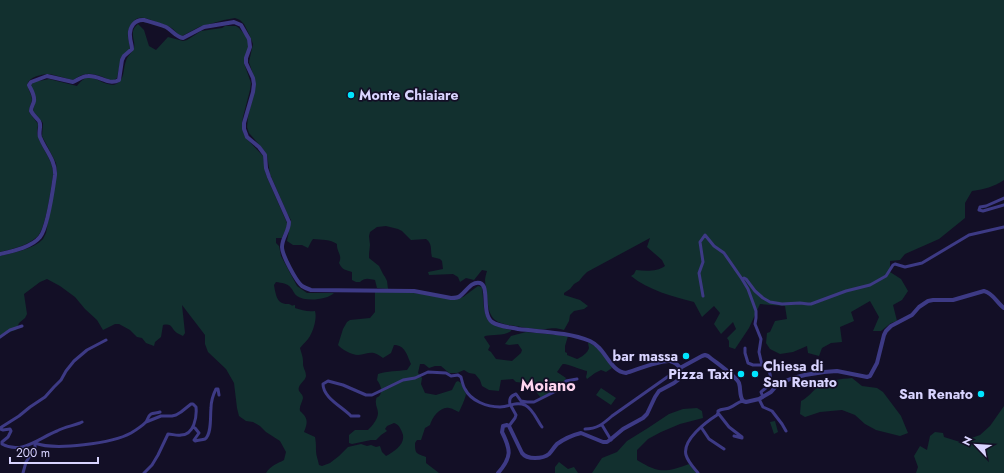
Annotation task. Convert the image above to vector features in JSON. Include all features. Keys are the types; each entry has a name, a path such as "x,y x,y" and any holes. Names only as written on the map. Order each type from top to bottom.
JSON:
{"street":[{"path":"0,254 15,251 34,242 40,238 46,224 55,170 39,135 40,123 31,111 31,106 34,102 30,85 32,80 47,76 73,82 81,77 87,76 111,82 119,80 122,60 124,56 132,50 130,34 131,29 133,24 140,20 166,28 180,38 183,38 204,27 234,22 240,25 249,38 250,47 246,58 246,63 253,78 254,84 244,123 244,129 247,137 266,155 266,168 269,177 289,222 282,246 283,252 289,266 302,286 311,290 414,291 456,298 460,297 471,286 476,283 481,283 485,289 486,308 489,318 491,322 497,325 573,336 593,342 614,366 626,373 666,361 670,361 680,368 681,372 678,380 659,391 647,414 643,418 623,429 607,442 597,440 581,433 556,444 548,454 543,457 528,458 522,453 509,426"},
{"path":"1004,198 980,207 979,210 1004,205"},
{"path":"742,279 746,279 755,292 770,302 782,304 811,304 870,285 886,276 895,264 905,267 922,263 970,234 1004,227"},
{"path":"703,296 699,273 703,262 700,242 705,236 714,246 724,253 748,289 756,311 755,326 761,339 759,352 762,365"},
{"path":"698,473 689,462 686,455 685,449 688,440 718,413 720,409 730,408 738,402 759,400 771,392 778,384 805,375 834,371 867,377 870,376 876,363 886,330 912,315 919,307 928,301 954,300 988,291 1004,308"},
{"path":"0,338 10,330 22,326"},
{"path":"0,428 45,397 63,378 66,371 74,361 87,350 106,340"},
{"path":"745,348 748,363 753,366 762,365 768,369 770,375 769,384 761,392 763,397"},
{"path":"585,429 596,428 602,425 612,416 680,368 704,355 708,356 734,376 740,384 741,399 743,401"},
{"path":"359,416 351,416 346,410 342,409 335,403 326,393 323,388 323,384 328,381 343,385 366,395 372,395 403,380 415,378 428,372 446,373 451,376 458,375 461,377 466,391 476,401 500,407 516,403 526,406 534,414 542,427"},
{"path":"509,426 516,415 509,401 512,395 516,394 521,401 534,402 556,391 566,381 577,379"},
{"path":"193,427 199,433 194,439 195,441 204,440 211,425 211,408 213,395 216,389 218,389 219,395"},
{"path":"759,400 762,407 772,410 786,431"},
{"path":"35,443 60,446 101,442 122,437 136,430 145,423 161,416 172,416 181,412 191,404 195,405 197,412 193,427 182,436 168,434 152,465 144,473"},
{"path":"145,423 151,414 160,412"},
{"path":"718,413 742,438 734,436"},
{"path":"0,428 3,430 11,430 2,444 13,448 35,443 45,436 82,422"},
{"path":"602,425 611,440"},
{"path":"498,473 508,456 509,449 502,432 503,426 509,426"},
{"path":"701,427 709,439 724,450"},
{"path":"23,473 26,462 35,448 35,443"}],"green space":[{"path":"0,0 1004,0 1004,180 989,187 972,191 965,203 965,218 939,239 905,254 900,260 890,261 890,272 901,279 908,291 902,300 893,305 897,321 891,323 881,331 873,331 879,317 870,301 851,312 854,321 840,327 842,342 831,343 822,348 819,356 808,353 807,346 793,352 780,354 770,349 766,343 767,333 770,332 775,321 787,319 785,306 760,304 749,328 735,349 729,347 729,341 727,338 736,329 733,322 721,334 714,324 720,313 714,306 702,317 694,302 653,289 631,276 636,270 655,270 665,266 662,260 647,247 650,238 587,272 579,281 564,293 564,295 580,300 588,306 584,309 574,311 570,315 569,321 564,330 555,328 536,329 512,326 500,323 492,317 488,305 485,282 487,271 482,270 474,280 466,278 460,282 458,277 453,274 429,275 428,272 443,269 442,261 432,257 430,245 426,239 411,240 402,231 386,226 377,227 370,232 369,258 379,266 387,281 388,289 377,288 375,280 365,279 360,282 356,282 352,280 352,272 346,270 340,265 340,255 337,249 337,244 332,241 313,239 308,248 302,245 293,245 287,241 291,220 270,174 267,155 249,133 247,127 255,80 249,62 253,44 244,24 235,18 224,20 199,27 182,36 169,26 149,19 139,18 133,22 129,28 128,35 130,49 121,59 117,78 114,80 97,75 86,74 73,80 50,74 39,75 29,81 28,87 32,100 29,112 38,124 37,134 52,165 53,175 43,226 40,233 33,240 24,245 0,252"},
{"path":"138,24 144,30 149,46 156,50 168,37 183,41 201,31 222,28 225,26 236,26 246,36 249,45 244,63 251,83 243,117 243,132 245,137 263,156 266,175 287,223 282,238 276,238 276,243 279,246 281,256 297,286 307,293 334,293 321,299 310,300 297,296 286,284 276,282 274,285 276,295 280,302 292,306 295,305 295,308 302,310 315,311 316,314 313,330 309,338 300,348 306,376 300,385 299,391 303,398 300,411 305,416 306,420 304,432 315,437 316,453 319,465 322,466 330,463 348,447 361,444 376,447 380,446 382,452 386,456 396,449 403,440 403,436 398,425 394,423 387,426 385,429 387,431 376,440 352,444 349,443 349,435 355,430 368,430 377,418 378,413 376,400 381,391 377,380 378,374 407,370 411,364 405,351 398,345 394,345 391,353 383,358 374,353 358,355 353,354 344,350 338,345 347,322 350,320 370,318 375,312 375,292 408,292 455,299 463,297 478,286 482,287 486,317 494,325 511,330 505,334 488,335 484,337 490,346 488,350 496,359 512,361 521,353 522,350 518,344 505,344 511,336 526,332 568,336 565,352 567,355 577,359 587,352 589,348 588,342 599,350 612,368 606,372 601,370 587,379 587,371 563,364 557,372 566,378 560,388 541,398 534,389 525,383 516,382 513,379 501,380 499,391 489,390 482,386 480,380 475,374 464,370 457,373 449,373 441,366 429,368 424,364 420,364 418,373 422,378 421,384 425,393 436,395 452,390 458,381 461,383 466,394 459,412 451,408 440,410 430,425 425,428 421,440 417,440 415,443 417,453 426,457 426,463 439,473 266,473 272,466 284,460 286,452 280,441 260,426 253,422 246,421 239,416 234,383 226,369 208,352 205,344 205,335 182,305 185,333 183,336 177,333 169,325 163,325 161,337 155,342 154,346 146,343 142,338 137,337 130,330 119,324 115,324 103,330 97,320 75,297 47,279 40,282 24,294 27,314 25,318 19,323 16,330 7,333 0,339 0,256 29,248 43,239 46,233 57,171 56,163 42,136 43,123 33,111 35,102 31,85 34,81 49,79 77,86 86,78 111,85 119,82 127,59 134,48 133,30"},
{"path":"852,378 862,386 877,388 883,392 901,416 908,433 900,436 876,430 865,424 855,415 842,410 820,412 805,417 800,414 801,401 818,387 830,381"},
{"path":"601,388 616,398 611,405 596,395"},
{"path":"1004,406 1004,473 916,473 918,467 914,456 920,446 927,450 930,436 935,432 943,433 944,437 960,442 980,435 990,426"},
{"path":"697,408 702,411 703,418 680,424 661,432 648,439 637,450 637,460 656,469 668,470 689,464 696,473 592,473 602,458 617,452 627,441 669,414 683,409"},
{"path":"775,421 778,432 774,434 770,422"},
{"path":"559,462 568,469 574,467 578,473 555,473 555,467"}],"place":[{"name":"Monte Chiaiare","path":"351,95"},
{"name":"bar massa","path":"686,356"},
{"name":"Pizza Taxi","path":"741,374"},
{"name":"Chiesa di San Renato","path":"755,374"},
{"name":"San Renato","path":"981,394"}],"district":[{"name":"Moiano","path":"548,385"}]}
